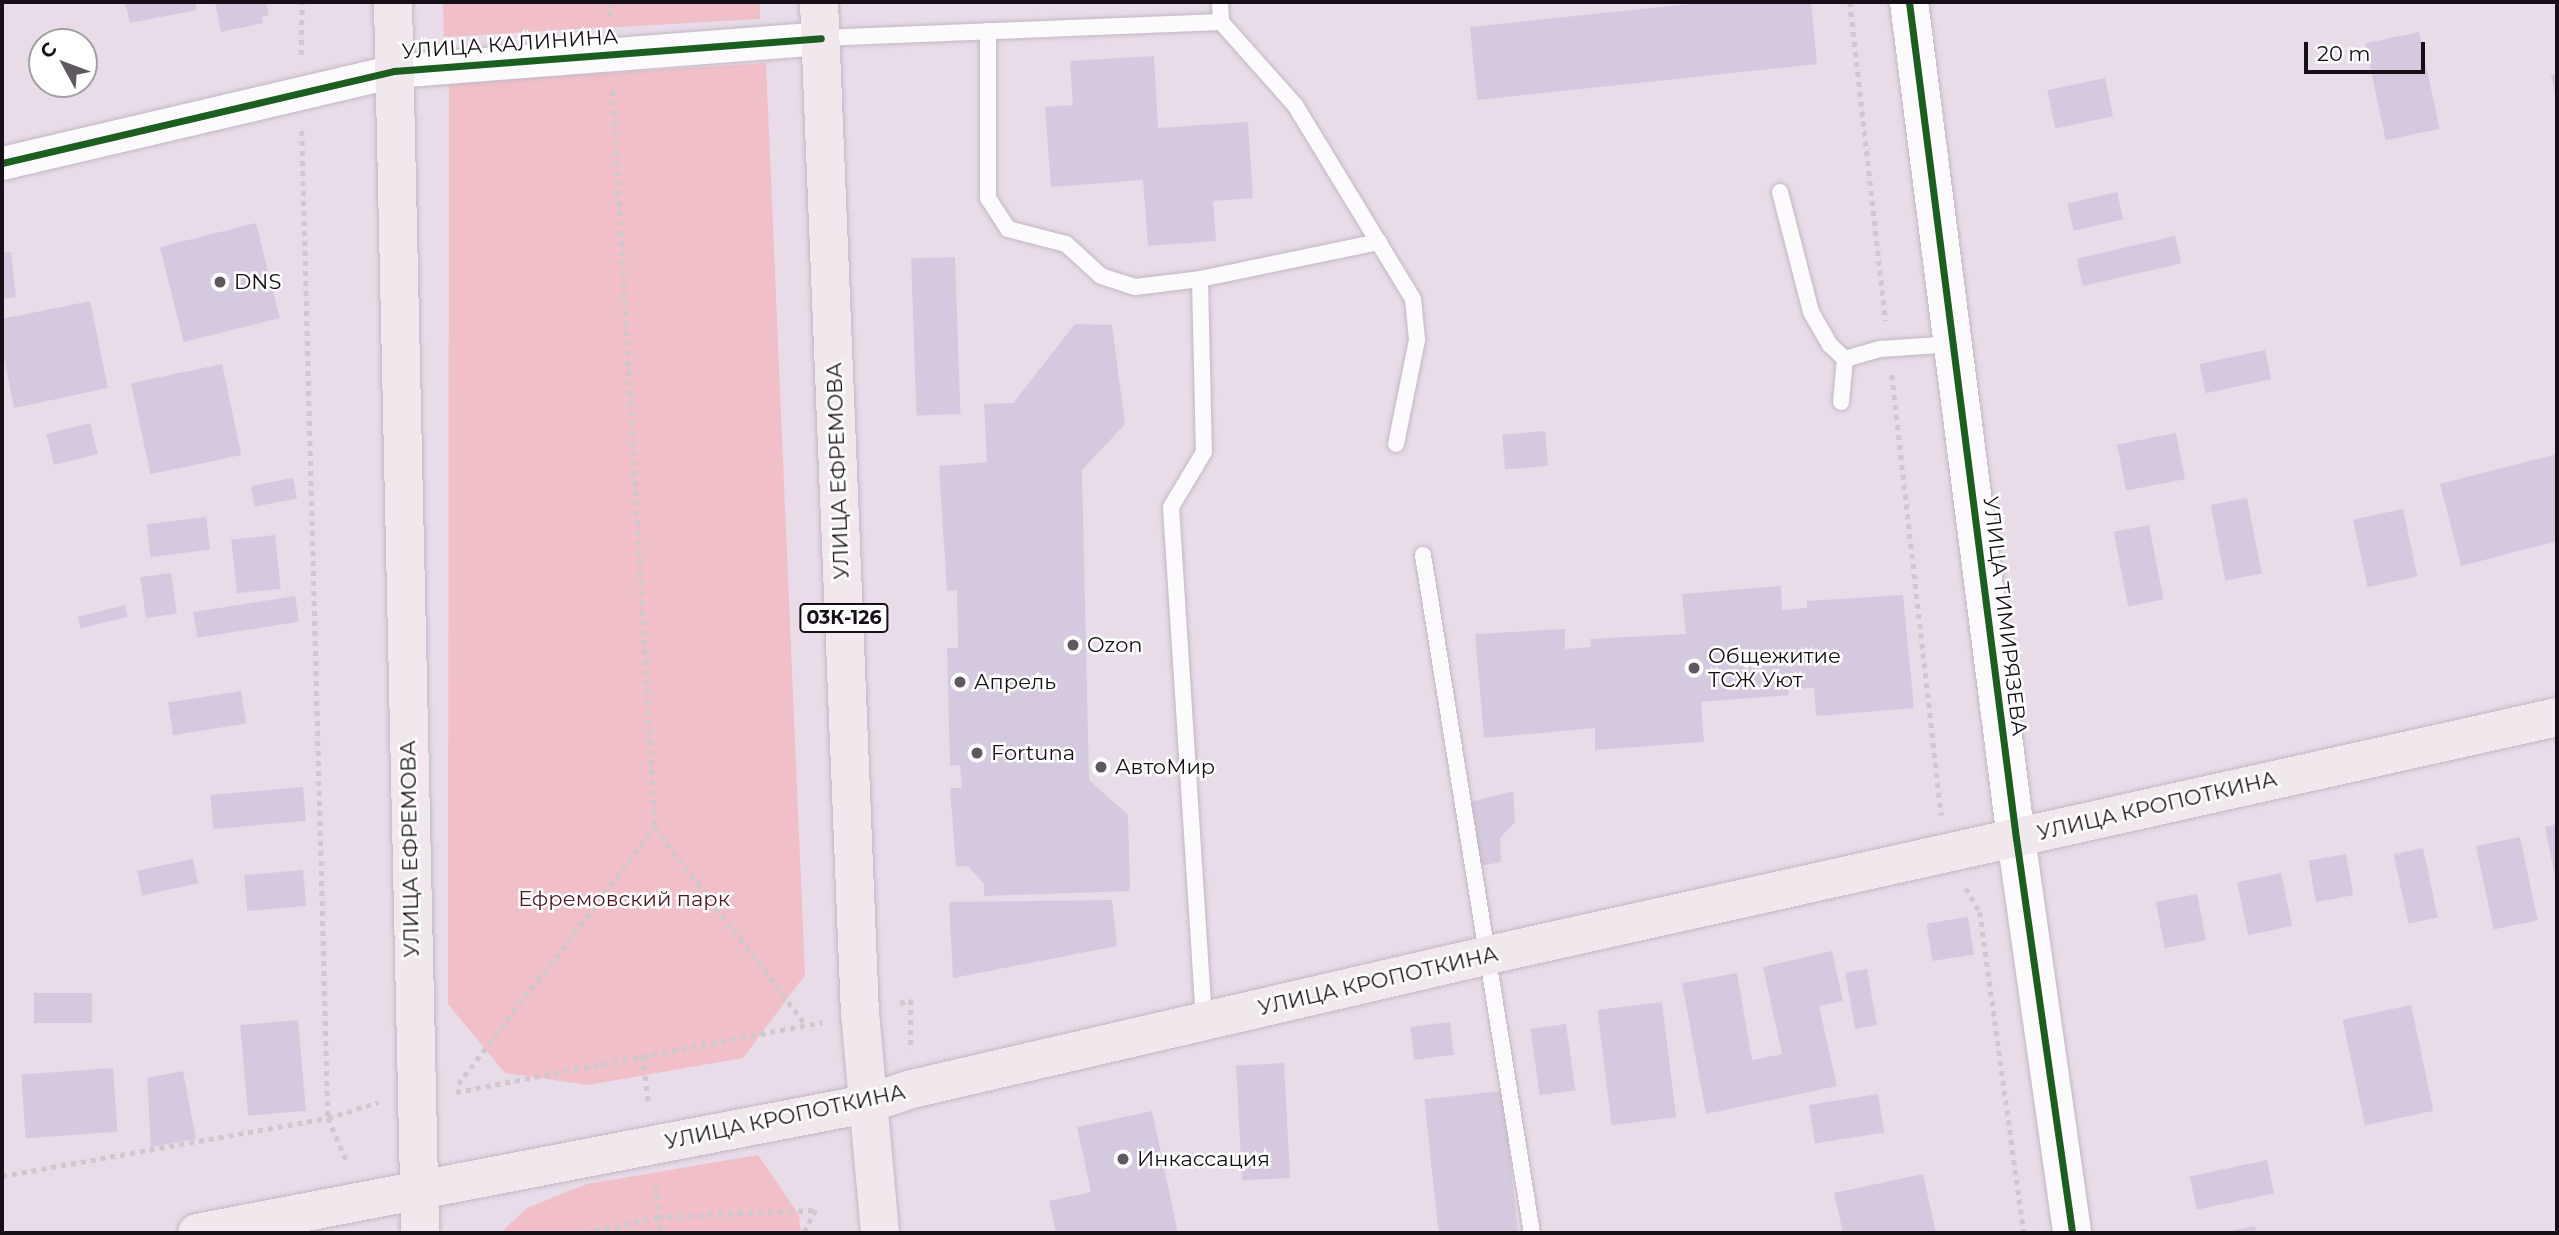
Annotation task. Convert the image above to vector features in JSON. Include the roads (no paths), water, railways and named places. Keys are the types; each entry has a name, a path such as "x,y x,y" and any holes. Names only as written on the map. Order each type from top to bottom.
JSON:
{"main road":[{"name":"УЛИЦА ЕФРЕМОВА","path":"393,2 417,1192 420,1233"},
{"name":"УЛИЦА ЕФРЕМОВА","path":"820,20 866,1104 880,1233"},
{"name":"УЛИЦА КРОПОТКИНА","path":"197,1233 866,1104 1204,1020 2557,717"}],"street":[{"name":"УЛИЦА ТИМИРЯЗЕВА","path":"1909,2 2016,838 2072,1233"},
{"name":"УЛИЦА КАЛИНИНА","path":"2,163 394,71 610,54 820,20"}],"lane":[{"path":"1220,2 1221,22 1295,105 1413,299 1417,340 1396,444"},
{"path":"820,20 988,31 1221,22"},
{"path":"988,31 988,198 1008,229 1066,244 1101,276 1135,287 1200,279 1379,242"},
{"path":"1780,192 1811,312 1830,345 1845,359"},
{"path":"1200,279 1204,452 1171,507 1204,1020"},
{"path":"1845,359 1881,349 1953,344"},
{"path":"1842,402 1845,359"},
{"path":"1423,555 1532,1233"}],"place":[{"name":"DNS","path":"220,282"},
{"name":"Ozon","path":"1073,645"},
{"name":"Общежитие ТСЖ Уют","path":"1694,668"},
{"name":"Апрель","path":"960,682"},
{"name":"Fortuna","path":"977,753"},
{"name":"АвтоМир","path":"1101,767"},
{"name":"Инкассация","path":"1123,1159"}],"park label":[{"name":"Ефремовский парк","path":"624,899"}]}
